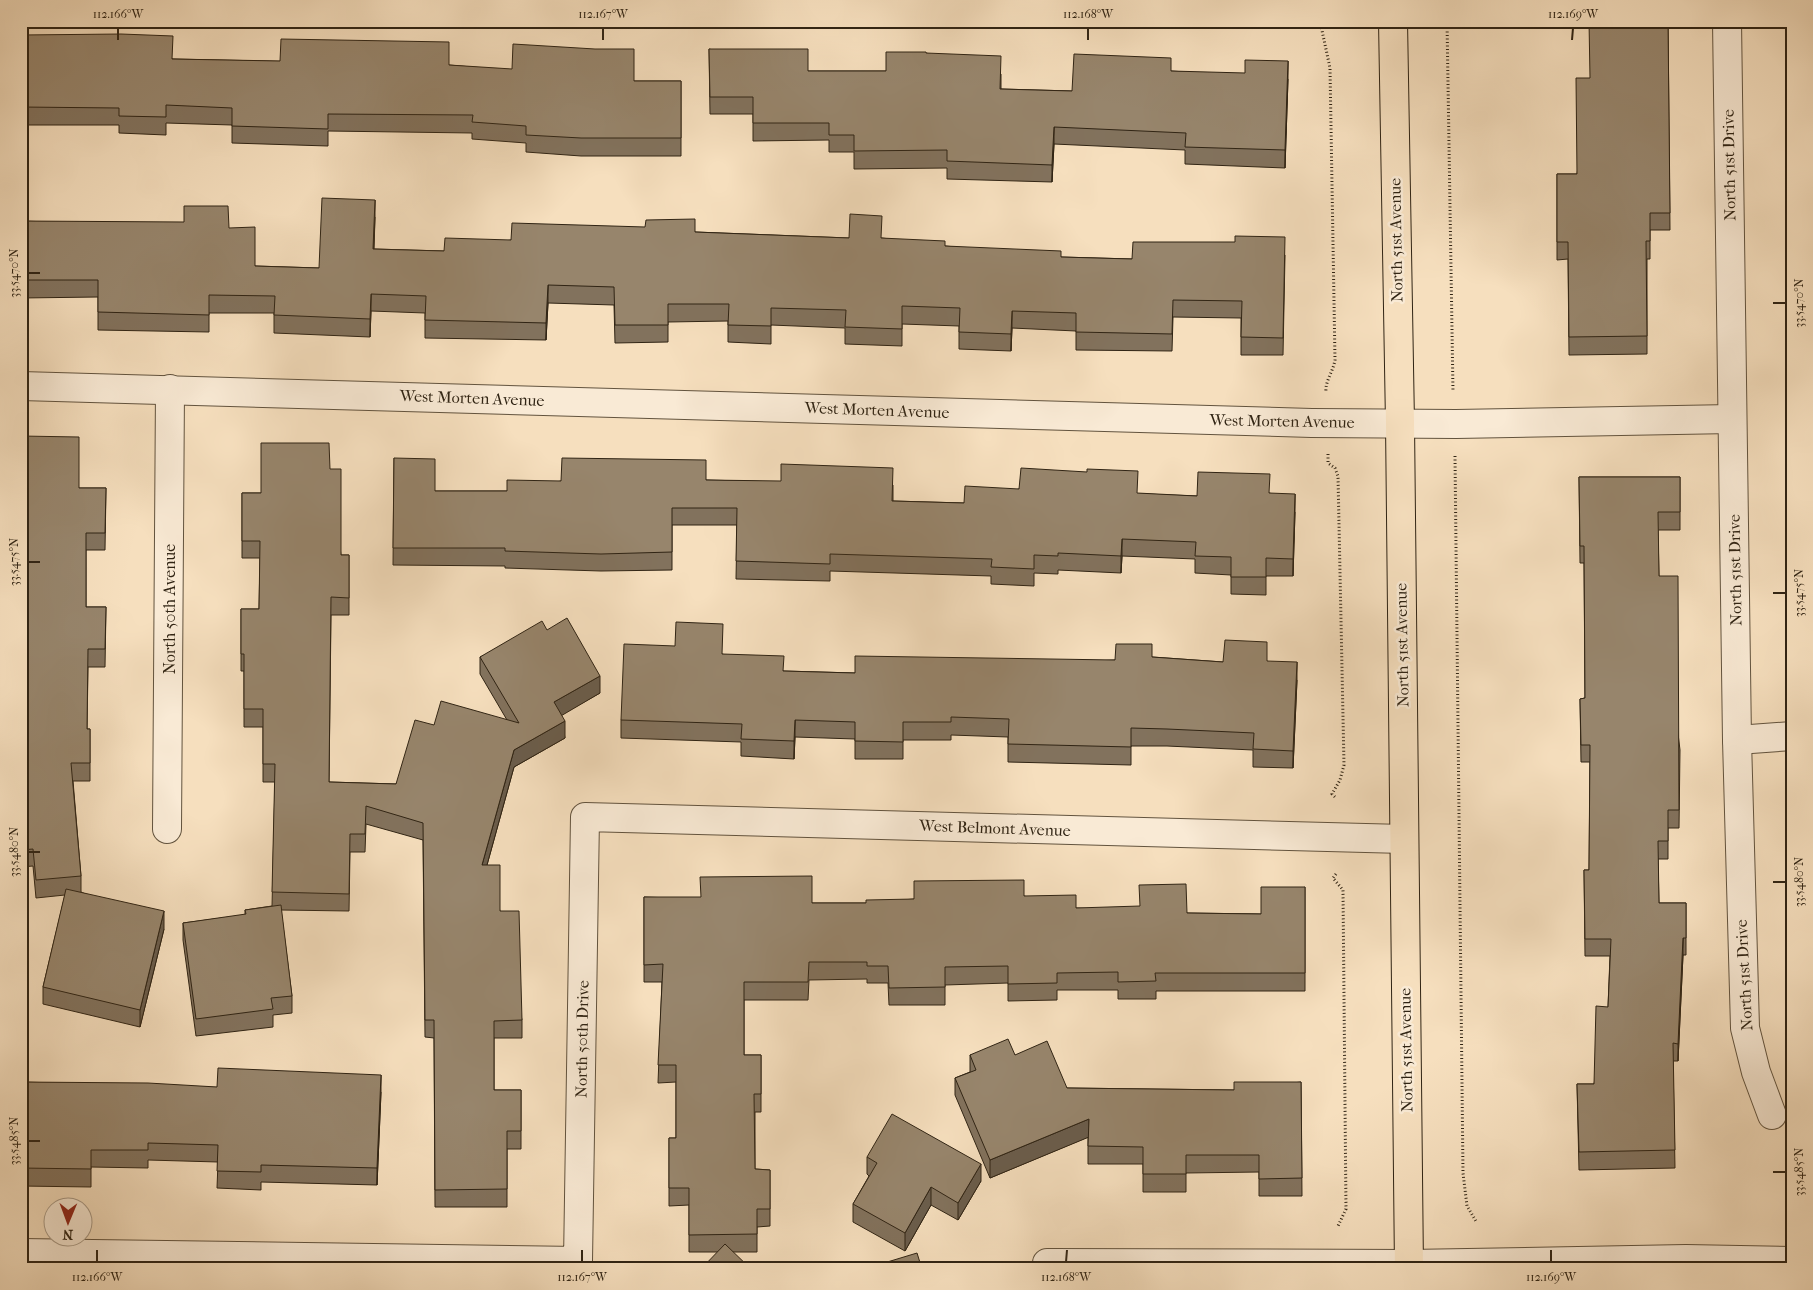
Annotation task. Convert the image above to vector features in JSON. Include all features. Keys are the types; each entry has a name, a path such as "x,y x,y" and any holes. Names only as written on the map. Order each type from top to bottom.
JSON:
{"main road":[{"name":"North 51st Avenue","path":"1393,21 1400,423 1409,1266"}],"street":[{"name":"North 51st Drive","path":"1727,21 1737,740 1745,1028 1756,1072 1772,1115"},
{"name":"West Morten Avenue","path":"21,386 1292,422 1456,424 1732,420"},
{"name":"North 50th Avenue","path":"168,829 170,389"},
{"path":"1737,740 1792,736"},
{"name":"West Belmont Avenue","path":"585,817 1404,839"},
{"name":"North 50th Drive","path":"21,1253 578,1261 585,817"},
{"path":"1047,1262 1409,1266 1686,1259 1792,1261"}],"path":[{"path":"1447,21 1452,368 1456,424 1463,1173 1467,1206 1477,1222"},
{"path":"1336,874 1333,878 1343,890 1346,1152 1346,1209 1338,1226"}],"building":[{"path":"1589,21 1668,21 1670,213 1650,213 1650,241 1646,241 1647,336 1569,337 1568,242 1557,242 1557,174 1577,174 1576,78 1590,78"},
{"path":"121,34 173,36 172,59 280,61 281,39 449,42 449,65 512,69 513,44 595,49 634,49 634,81 681,81 681,138 581,138 526,135 526,126 472,122 473,115 328,114 328,129 232,126 232,108 166,105 166,117 119,116 119,108 21,107 21,35"},
{"path":"709,49 808,49 808,71 886,71 886,52 1001,56 1000,89 1072,91 1074,54 1171,58 1171,71 1245,73 1245,60 1288,61 1285,150 1185,147 1186,133 1054,127 1052,165 947,161 947,150 854,151 854,135 829,135 829,123 753,123 753,97 710,97"},
{"path":"322,198 375,200 373,249 444,251 445,238 511,240 512,223 645,227 646,220 695,219 695,232 849,238 850,214 882,216 881,238 945,241 945,246 1061,251 1061,257 1132,259 1133,242 1235,242 1235,236 1285,237 1283,338 1241,337 1242,301 1173,300 1172,334 1076,332 1076,313 1012,311 1011,334 959,332 960,308 902,306 902,329 845,327 846,310 771,308 771,326 728,325 729,304 668,304 668,325 615,325 614,287 548,285 546,323 425,320 426,296 371,294 370,319 274,315 275,296 209,295 209,315 98,312 98,280 21,280 21,221 184,222 184,206 228,206 229,228 255,227 255,266 319,268"},
{"path":"1790,217 1792,217 1792,256 1790,256"},
{"path":"21,436 79,437 79,488 106,488 105,533 86,533 86,607 106,607 105,649 88,649 87,729 90,729 90,763 71,763 81,876 36,880 33,849 21,850"},
{"path":"261,443 329,443 330,469 341,469 341,555 349,555 349,598 331,597 329,782 396,784 415,720 434,725 441,701 519,723 480,657 542,621 547,630 567,618 600,676 554,702 565,721 514,750 482,865 500,865 500,911 519,911 522,1020 494,1021 494,1090 521,1090 521,1131 507,1131 507,1189 435,1190 434,1020 425,1020 423,823 366,806 365,834 350,834 349,894 272,892 275,764 263,764 263,709 244,709 244,654 241,654 241,609 259,609 260,541 242,541 242,493 261,493"},
{"path":"394,458 435,459 435,491 507,491 507,480 561,481 562,458 706,460 706,480 781,481 781,464 893,468 892,501 964,503 965,486 1019,489 1021,468 1087,472 1087,469 1138,471 1137,493 1197,496 1198,472 1270,474 1269,493 1295,494 1293,559 1266,558 1266,577 1231,577 1231,557 1195,556 1196,542 1122,539 1121,556 1058,553 1058,556 1034,555 1034,569 991,567 992,559 830,554 830,564 736,561 737,508 672,508 672,552 601,554 505,551 505,548 393,548"},
{"path":"1579,477 1680,477 1680,512 1658,512 1659,576 1678,576 1679,810 1668,810 1668,841 1658,841 1659,903 1686,903 1686,938 1683,938 1678,1044 1673,1043 1675,1150 1579,1152 1577,1084 1594,1084 1596,1006 1608,1007 1611,939 1585,939 1584,870 1589,870 1590,745 1581,745 1580,699 1585,698 1584,546 1580,546"},
{"path":"676,622 723,624 722,654 784,656 783,671 855,673 855,656 1115,660 1116,644 1152,644 1152,657 1223,662 1225,640 1267,642 1267,661 1297,662 1293,751 1253,749 1254,733 1131,728 1131,747 1008,744 1009,719 951,717 951,722 903,722 903,742 855,741 855,722 795,720 794,741 741,739 742,724 621,720 624,644 675,646"},
{"path":"812,876 812,903 866,903 866,900 914,899 914,881 1024,880 1024,896 1076,895 1076,908 1140,906 1139,885 1186,884 1187,913 1261,914 1261,887 1305,887 1305,973 1155,973 1156,981 1118,982 1118,972 1057,973 1057,983 1008,984 1008,966 945,967 945,987 889,988 888,966 867,966 867,962 809,962 808,982 744,982 744,1055 761,1055 761,1094 754,1094 755,1169 770,1170 770,1209 757,1209 757,1234 689,1235 689,1188 669,1188 669,1138 676,1138 676,1065 658,1065 663,964 644,965 644,897 701,897 700,877"},
{"path":"66,889 164,911 140,1010 43,987"},
{"path":"281,905 292,996 271,998 273,1009 196,1019 183,923 246,914 245,910"},
{"path":"1008,1039 1015,1055 1047,1041 1067,1088 1234,1090 1234,1082 1301,1082 1302,1178 1259,1179 1259,1155 1186,1155 1186,1174 1143,1174 1143,1147 1088,1146 1089,1119 990,1160 955,1078 976,1070 970,1055"},
{"path":"218,1068 381,1075 377,1168 261,1165 261,1172 217,1171 218,1145 148,1143 148,1150 91,1150 91,1169 21,1168 21,1082 148,1083 217,1087"},
{"path":"892,1114 981,1164 958,1203 931,1187 905,1233 853,1204 877,1163 867,1157"},
{"path":"725,1244 751,1269 701,1269"},
{"path":"917,1253 922,1269 886,1269 884,1263"}]}
